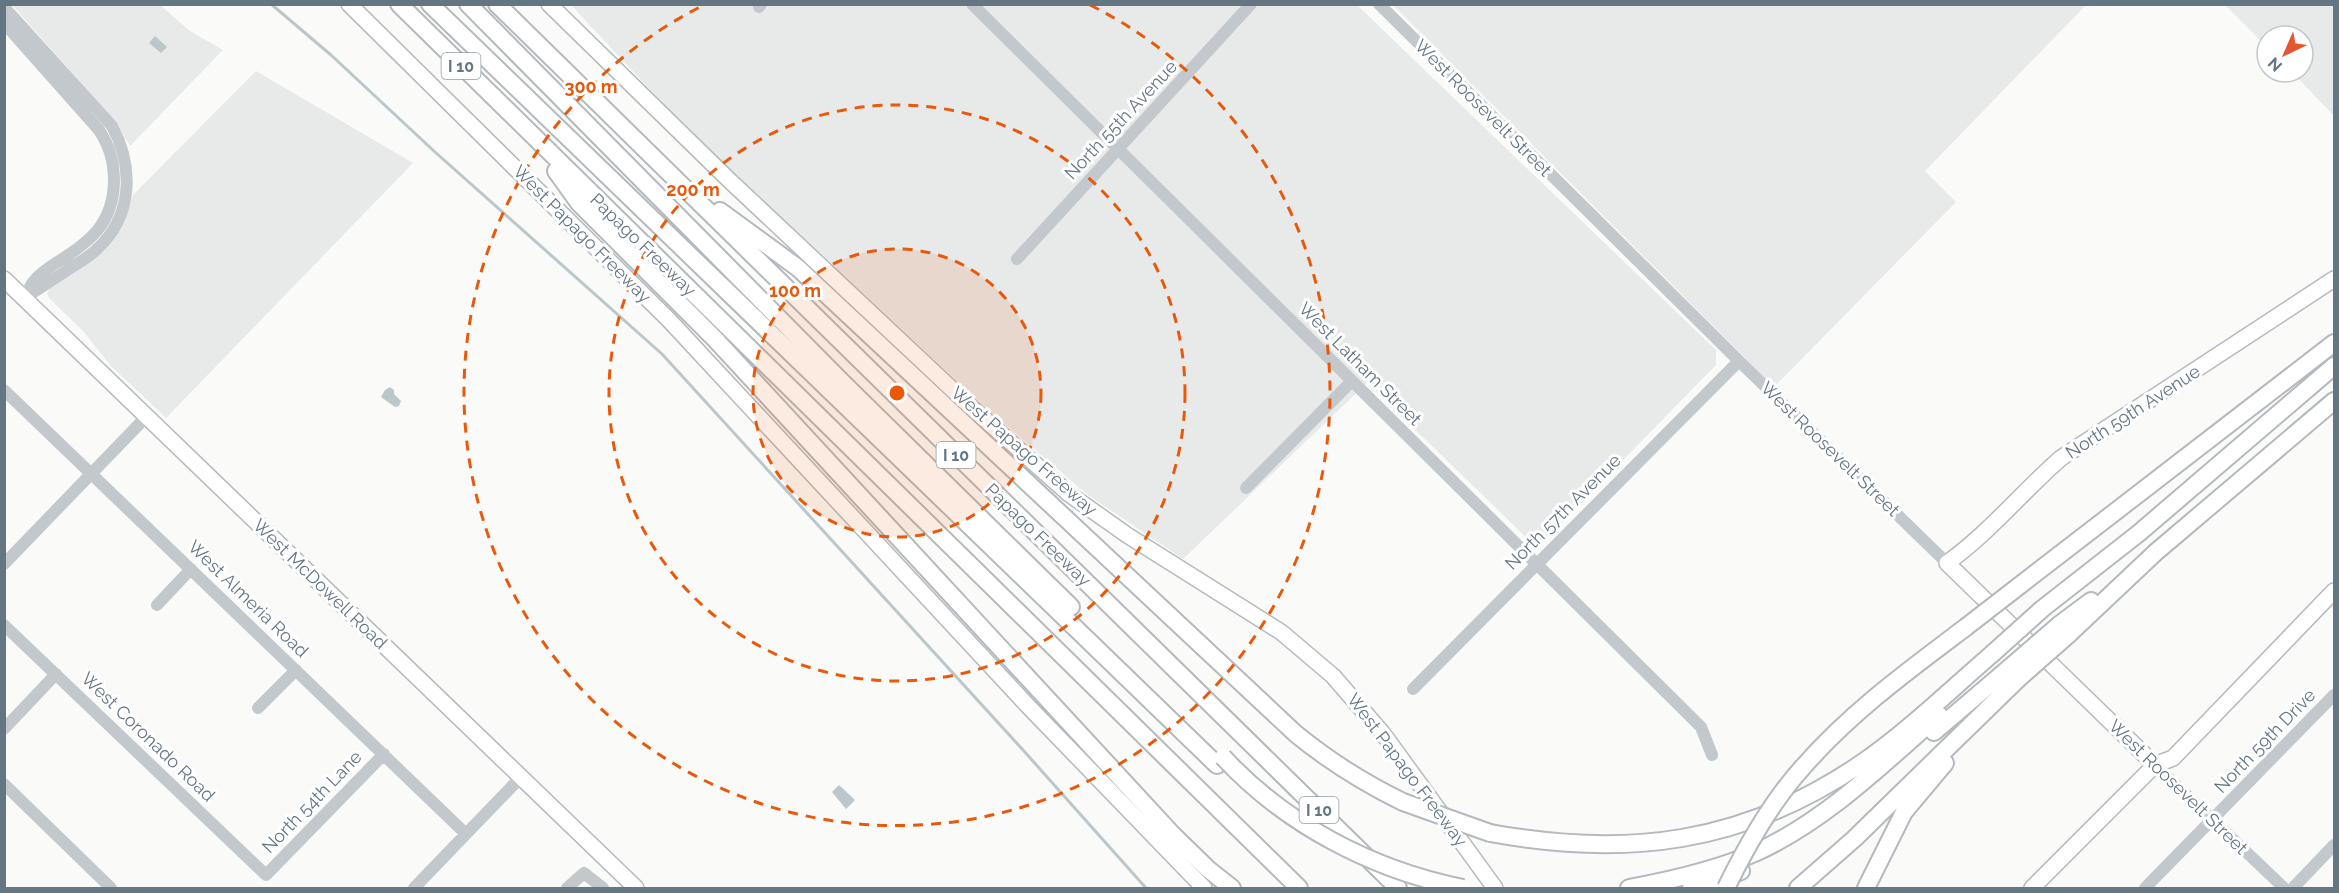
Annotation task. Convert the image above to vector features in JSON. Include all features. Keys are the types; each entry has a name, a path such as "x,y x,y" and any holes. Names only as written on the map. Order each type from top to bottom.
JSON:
{"highway":[{"name":"Papago Freeway","path":"399,4 1299,888"},
{"path":"430,4 1220,761 1273,802 1325,837 1353,852 1400,872 1462,888"},
{"path":"468,4 1273,815 1321,848 1376,873 1421,888"},
{"name":"Papago Freeway","path":"498,4 1398,888"},
{"path":"523,128 579,203 715,339 1189,853 1229,887"},
{"path":"673,177 798,268 1296,734 1366,784 1403,802 1490,833 1538,842 1643,844 1700,834 1754,819 1810,795 2009,670"},
{"path":"1726,888 1768,813 1822,745 1863,707 2334,343"},
{"path":"1798,888 1854,839 2009,670 2059,625 2139,533 2334,366"},
{"path":"1691,888 1711,883 1761,862 1814,832 1862,795 2059,625 2156,552 2334,400"},
{"path":"1629,888 1706,870 1755,852 1782,839 1836,803 2009,670 2059,625 2156,552"},
{"path":"1866,888 1897,825 1913,801 1946,763 2009,670"},
{"path":"1190,783 1292,888"}],"main road":[{"name":"West Papago Freeway","path":"349,4 669,320 1028,706 1204,888"},
{"name":"West Papago Freeway","path":"549,4 737,188 972,408 1055,482 1127,535 1281,632 1325,669 1356,700 1384,735 1495,888"},
{"name":"West McDowell Road","path":"4,279 636,888"},
{"name":"North 59th Avenue","path":"1947,563 1961,553 2026,489 2061,459 2334,279"},
{"name":"West Roosevelt Street","path":"1947,563 2155,765"},
{"path":"2037,884 2155,765 2173,758 2334,591"}],"street":[{"name":"West Latham Street","path":"972,4 1701,727 1713,755"},
{"name":"North 55th Avenue","path":"1017,259 1251,4"},
{"name":"West Roosevelt Street","path":"1379,4 1739,361 1947,563"},
{"path":"4,7 112,126 125,160 127,191 119,202 92,238 37,278 24,298"},
{"path":"4,23 87,116 107,143 119,202"},
{"name":"North 57th Avenue","path":"1413,688 1739,361"},
{"path":"1246,488 1352,381"},
{"name":"West Almeria Road","path":"4,390 466,834"},
{"path":"4,564 147,416"},
{"path":"157,605 191,569"},
{"name":"West Coronado Road","path":"4,625 266,875"},
{"path":"258,708 296,670"},
{"path":"4,729 56,674"},
{"name":"North 59th Drive","path":"2145,888 2334,695"},
{"name":"North 54th Lane","path":"266,875 384,754"},
{"name":"West Roosevelt Street","path":"2155,765 2284,888"},
{"path":"414,888 521,777"},
{"path":"4,784 111,888"},
{"path":"2293,888 2334,845"},
{"path":"567,888 584,873 603,888"}],"shaded area":[{"path":"12,5 160,5 190,31 223,50 130,146 115,121"},
{"path":"571,5 1357,5 1716,350 1716,365 1544,541 1536,544 1531,542 1367,383 1183,559 1088,495 986,408 683,125"},
{"path":"1393,5 2086,5 1925,171 1956,202 1774,387"},
{"path":"2225,5 2334,5 2334,116 2303,84 2315,84 2315,24 2255,24 2255,35"},
{"path":"155,36 167,47 161,53 149,43"},
{"path":"256,71 413,163 166,418 110,365 84,332 49,298 47,293 52,285 104,251 125,218 133,195"},
{"path":"390,387 401,401 399,406 395,407 381,397"},
{"path":"839,785 855,800 846,809 832,792"}],"waterway":[{"path":"271,4 331,55 435,152 662,354 1146,888"}]}
